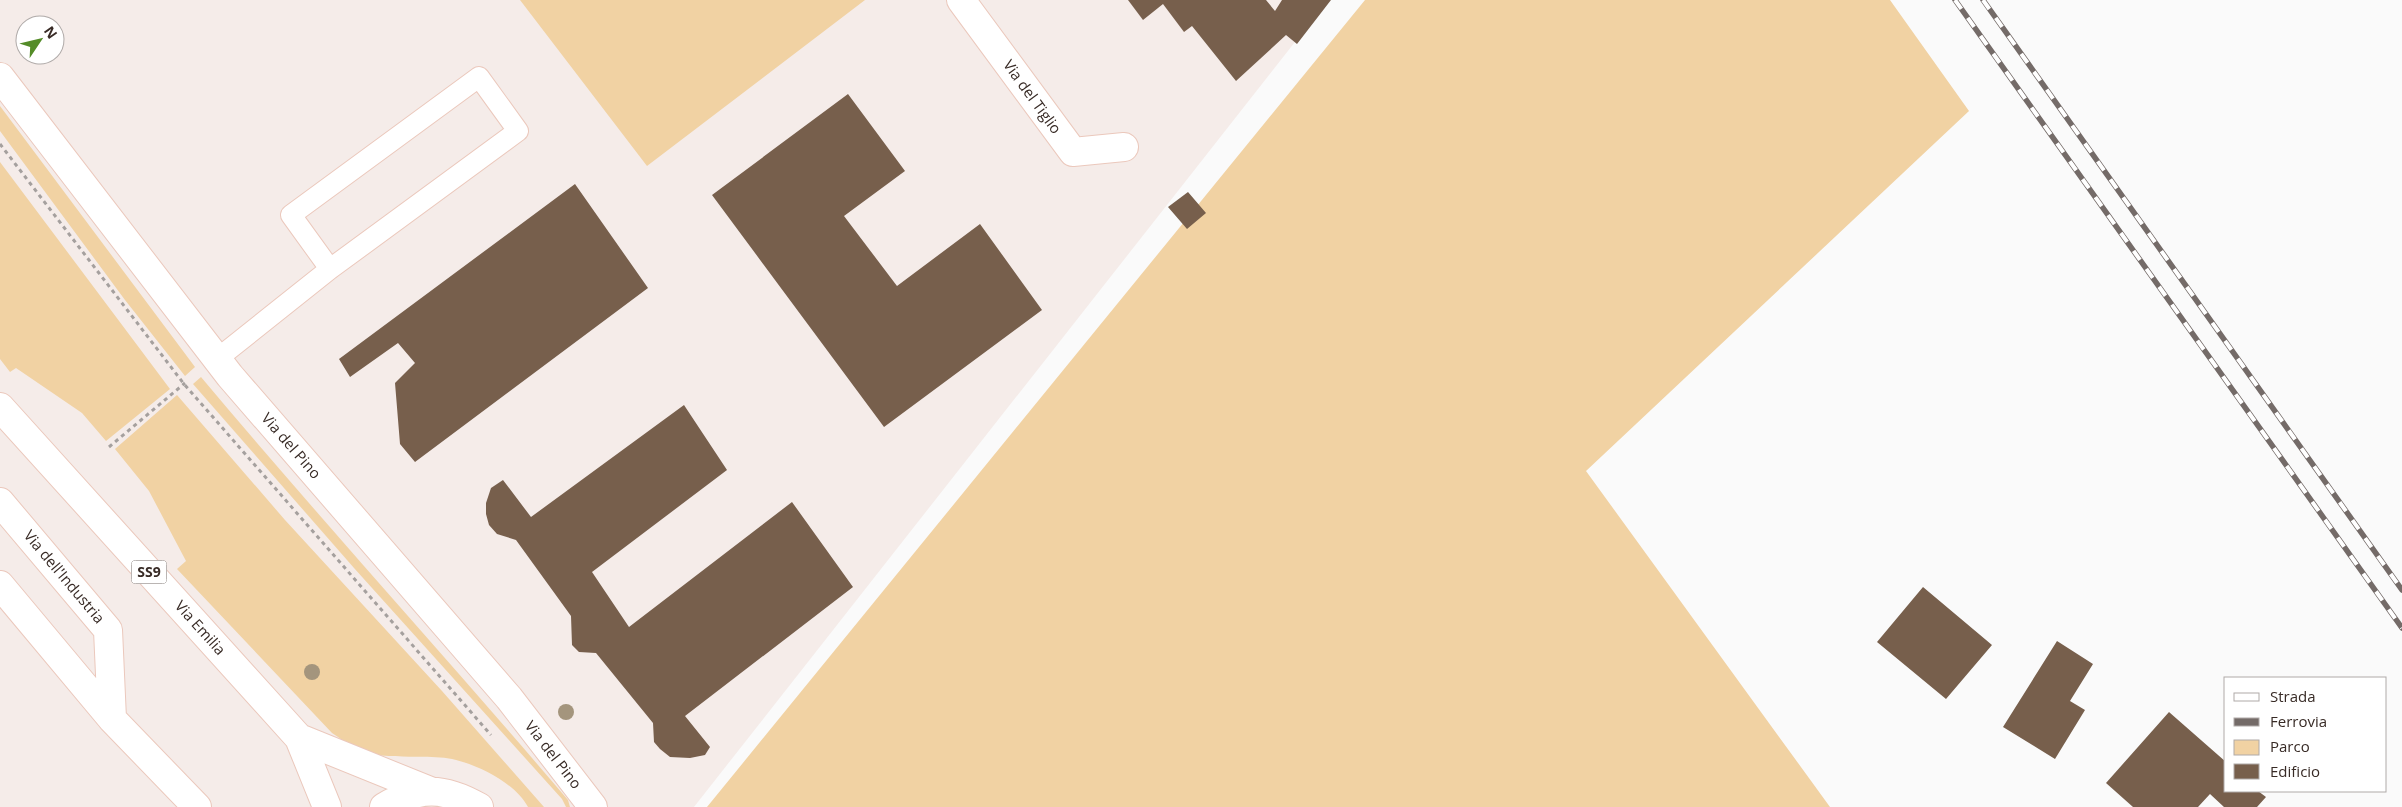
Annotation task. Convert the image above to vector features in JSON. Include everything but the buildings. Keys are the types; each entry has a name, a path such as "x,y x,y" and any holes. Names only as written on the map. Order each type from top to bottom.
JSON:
{"street":[{"name":"Via del Tiglio","path":"961,0 1073,152 1124,147"},
{"name":"Via del Pino","path":"0,77 217,359 509,698 593,807"},
{"name":"Via Emilia","path":"0,407 299,738 327,807"},
{"name":"Via dell'Industria","path":"0,502 108,630 112,719"},
{"path":"0,586 112,719 197,807"},
{"name":"Via Emilia","path":"299,738 430,791 459,796 480,807"},
{"name":"Via Emilia","path":"384,807 402,797 430,791"}],"lane":[{"path":"217,359 330,269 518,131 479,77 291,215 330,269"}],"path":[{"path":"109,447 184,384"}],"shaded area":[{"path":"0,0 1328,0 694,807 0,807"}],"green space":[{"path":"520,0 865,0 647,166"},
{"path":"1365,0 1890,0 1969,111 1586,471 1830,807 707,807"},
{"path":"0,106 195,367 185,376 125,300 0,131"},
{"path":"0,162 170,389 106,441 82,413 16,368 10,372 0,359"},
{"path":"201,377 568,800 570,807 566,807 562,799 354,568 193,384"},
{"path":"177,395 285,520 442,691 544,807 528,807 514,790 495,776 462,762 441,757 380,755 357,749 347,743 332,733 177,569 186,561 149,491 115,449"}],"railway":[{"path":"1955,0 2402,628"},
{"path":"1983,0 2402,590"}]}
